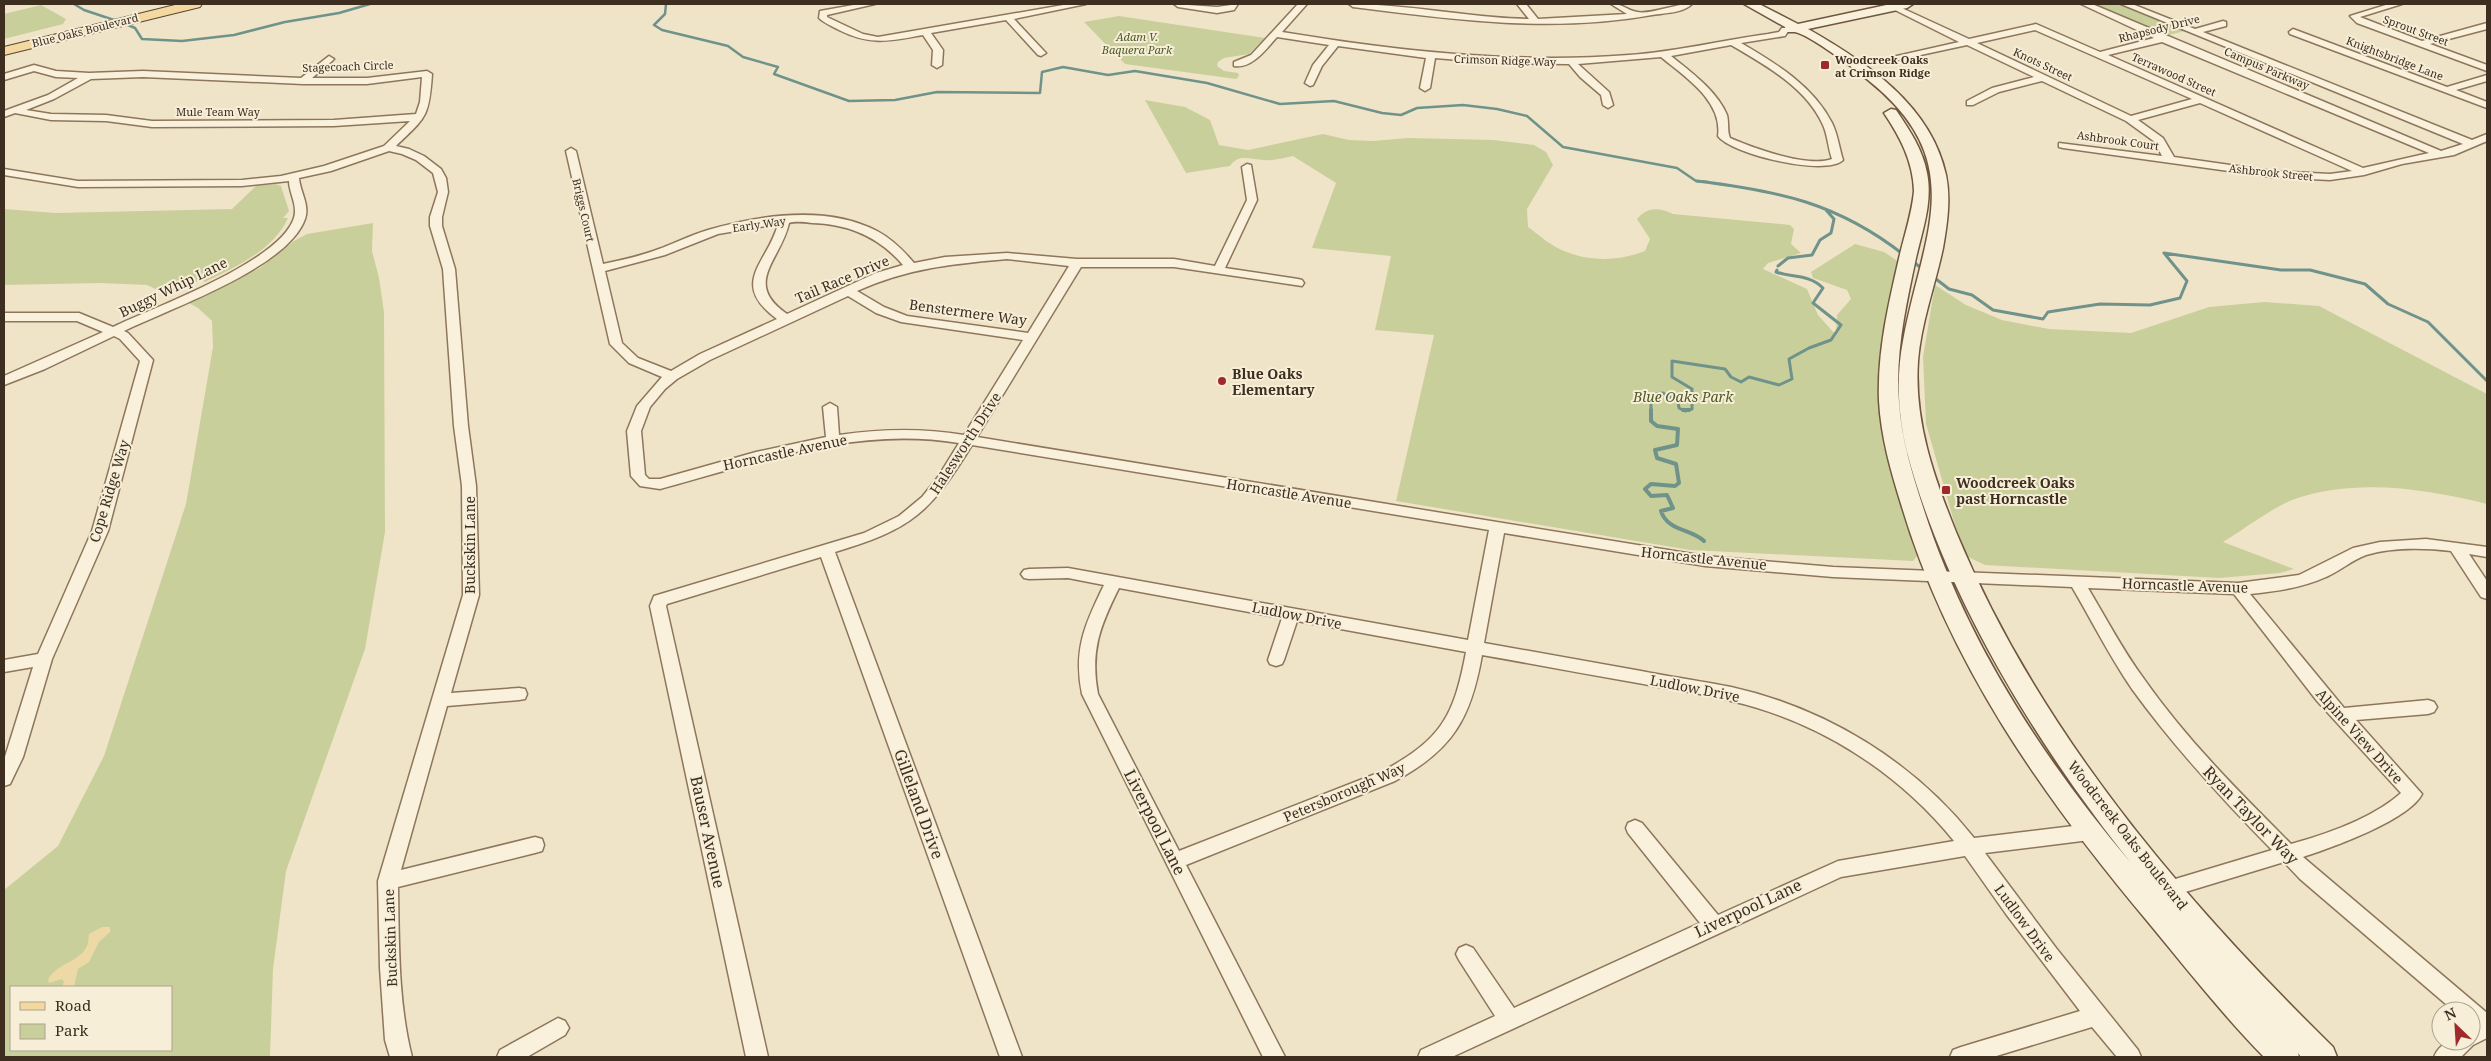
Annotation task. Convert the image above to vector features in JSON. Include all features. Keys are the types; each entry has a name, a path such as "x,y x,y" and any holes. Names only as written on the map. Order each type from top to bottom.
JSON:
{"main road":[{"name":"Blue Oaks Boulevard","path":"134,15 168,4"},
{"name":"Blue Oaks Boulevard","path":"4,44 134,15 195,4"},
{"name":"Woodcreek Oaks Boulevard","path":"1735,4 1835,49 1869,74 1897,101 1927,142 1935,160 1941,188 1940,216 1912,342 1910,363 1912,423 1926,483 1973,598 2034,707 2080,776 2169,889 2245,977 2322,1057"},
{"name":"Woodcreek Oaks Boulevard","path":"1750,4 1790,29 1857,78 1881,102 1901,127 1916,158 1922,185 1890,336 1890,420 1895,447 1914,516 1937,576 1974,652 2010,716 2090,832 2217,985 2284,1057"},
{"name":"Crimson Ridge Way","path":"1790,29 1890,5 1906,4"},
{"name":"Blue Oaks Boulevard","path":"4,51 84,26"}],"street":[{"path":"871,4 823,13 823,18 872,40 884,41 925,31 1082,4"},
{"path":"1178,4 1217,10 1231,8 1234,4"},
{"path":"1237,64 1254,57 1303,4"},
{"path":"1353,4 1473,20 1536,23 1586,22 1637,16 1679,8 1688,4"},
{"path":"1521,4 1527,8 1536,23"},
{"path":"1615,4 1637,16"},
{"name":"Campus Parkway","path":"2085,4 2163,39 2441,154"},
{"name":"Campus Parkway","path":"2125,4 2472,144"},
{"name":"Sprout Street","path":"2398,4 2354,16 2360,21 2487,68"},
{"name":"Knots Street","path":"1890,5 2130,119 2159,140 2170,160"},
{"path":"1008,17 1041,53"},
{"name":"Rhapsody Drive","path":"2099,55 2223,24"},
{"path":"2420,44 2487,26"},
{"name":"Terrawood Street","path":"1891,60 2036,27 2364,172"},
{"name":"Crimson Ridge Way","path":"1276,34 1431,57 1499,61 1572,62 1664,55 1734,43 1760,36 1782,34 1790,29"},
{"path":"925,31 938,50 937,65"},
{"name":"Knightsbridge Lane","path":"2293,32 2487,106"},
{"path":"1664,55 1698,84 1717,106 1723,119 1725,130 1723,136 1726,140 1783,158 1825,164 1834,163 1838,160 1827,123 1816,106 1779,71 1734,43"},
{"path":"1310,83 1318,65 1334,44"},
{"path":"1425,88 1431,57"},
{"path":"303,81 328,59"},
{"path":"1572,62 1583,75 1606,94 1608,105"},
{"name":"Stagecoach Circle","path":"4,78 34,68 56,74 89,76 143,74 303,81 367,81 426,74 425,102 420,117"},
{"path":"4,114 17,111 51,97 89,76"},
{"path":"1970,104 1976,98 1992,91 2043,78"},
{"path":"2446,90 2487,78"},
{"path":"2130,119 2201,100"},
{"name":"Mule Team Way","path":"17,111 51,117 106,118 152,124 334,123 420,117"},
{"path":"4,172 78,184 242,183 294,176 335,166 388,148 420,117"},
{"name":"Ashbrook Street","path":"2170,160 2288,176 2330,177 2364,172 2401,161 2441,154 2487,137"},
{"name":"Ashbrook Court","path":"2063,146 2170,160"},
{"name":"Buckskin Lane","path":"388,148 405,151 431,166 440,178 443,192 436,217 450,269 461,426 469,486 471,595 388,881 390,968 396,1040 401,1057"},
{"name":"Briggs Court","path":"571,151 616,344 623,353 639,365 672,376"},
{"path":"1218,269 1252,200 1247,167"},
{"name":"Buggy Whip Lane","path":"4,381 42,366 251,265 282,243 296,227 302,211 301,200 294,189 294,176"},
{"path":"784,220 775,248 763,266 759,284 760,292 770,308 786,319"},
{"name":"Early Way","path":"598,269 655,255 697,237 728,228 784,220 828,221 873,232 893,243 912,267"},
{"name":"Tail Race Drive","path":"645,483 638,476 634,431 644,406 672,376 705,357 880,276 912,267 984,256 1032,258 1077,263 1174,263 1298,283"},
{"name":"Halesworth Drive","path":"658,606 660,600 668,596 827,551 869,537 910,514 936,490 1077,263"},
{"name":"Benstermere Way","path":"847,290 880,310 905,319 1032,337"},
{"path":"4,317 80,317 115,331"},
{"name":"Cope Ridge Way","path":"44,659 100,531 147,360 124,336 115,331"},
{"path":"830,407 833,440"},
{"name":"Horncastle Avenue","path":"645,483 660,484 781,450 833,440 922,434 1705,561 1833,572 2238,589 2293,582 2321,573 2340,560 2363,551 2390,545 2434,544 2487,552"},
{"name":"Petersborough Way","path":"1174,861 1389,776 1416,762 1438,745 1453,725 1463,704 1476,648 1497,528"},
{"path":"2456,547 2487,593"},
{"name":"Gilleland Drive","path":"827,551 1011,1057"},
{"name":"Ludlow Drive","path":"1029,574 1068,573 1114,581 1731,694 1786,710 1839,734 1888,766 1935,806 1969,846 2096,1016 2130,1057"},
{"name":"Liverpool Lane","path":"1114,581 1086,642 1085,676 1099,712 1274,1057"},
{"name":"Ryan Taylor Way","path":"2076,582 2137,683 2167,723 2224,788 2288,855 2352,913 2457,1001"},
{"name":"Alpine View Drive","path":"2169,889 2288,855 2332,840 2398,807 2413,794 2292,659 2238,589"},
{"name":"Bauser Avenue","path":"658,606 756,1057"},
{"path":"1276,660 1291,614"},
{"path":"4,666 44,659 14,757 4,779"},
{"path":"441,700 519,694"},
{"path":"2341,715 2428,707"},
{"path":"1635,828 1714,925"},
{"name":"Liverpool Lane","path":"1429,1057 1838,869 1969,846 2090,832"},
{"path":"388,881 535,844"},
{"path":"1466,954 1510,1020"},
{"path":"1961,1057 2096,1016"},
{"path":"508,1057 558,1028"}],"green space":[{"path":"2089,4 2121,4 2185,31 2165,36"},
{"path":"41,5 66,19 63,24 4,39 4,14"},
{"name":"Adam V. Baquera Park","path":"1119,16 1265,38 1249,54 1224,58 1218,62 1217,66 1224,71 1238,73 1239,76 1236,79 1125,64 1084,22"},
{"name":"Blue Oaks Park","path":"1145,100 1185,107 1210,120 1219,145 1248,150 1323,134 1349,140 1373,141 1408,138 1494,140 1534,145 1546,152 1553,165 1527,209 1528,227 1559,249 1584,257 1605,259 1625,257 1645,251 1650,239 1637,219 1645,212 1654,209 1673,214 1790,225 1794,229 1791,244 1801,253 1768,263 1763,269 1807,289 1818,315 1836,335 1837,315 1851,299 1847,290 1813,278 1811,272 1855,244 1884,252 1899,262 1883,335 1880,408 1894,483 1918,555 1913,561 1690,550 1396,501 1434,335 1375,330 1391,256 1312,248 1336,183 1293,156 1271,160 1241,158 1230,166 1186,173"},
{"path":"276,184 281,186 289,211 283,218 288,218 281,230 273,240 252,257 205,282 201,280 168,295 147,285 100,283 4,285 4,209 56,213 232,209 256,186"},
{"path":"373,223 372,251 379,278 384,312 385,532 365,649 286,871 273,969 270,1057 4,1057 4,890 58,846 104,756 186,504 213,347 212,321 198,308 189,303 260,268 294,241 307,234"},
{"path":"1935,285 1966,305 2002,320 2049,329 2131,333 2209,307 2264,302 2319,306 2487,394 2487,504 2416,490 2367,487 2319,493 2295,499 2269,512 2223,542 2294,569 2280,573 2219,578 1985,565 1968,557 1959,539 1926,424 1923,357"}],"sand":[{"path":"102,927 110,927 110,932 99,942 89,962 78,969 74,986 62,986 64,982 62,979 49,983 48,980 56,970 83,952 88,944 89,934"}],"waterway":[{"path":"74,4 84,10 117,21"},
{"path":"123,23 135,28 142,39 182,41 234,35 285,22 339,13 370,4"},
{"path":"666,4 665,14 654,25 662,30 728,46 743,57 778,67 774,74 849,101 895,100 937,92 1040,93 1042,72 1063,67 1108,75 1135,71 1207,83 1280,104 1334,101 1382,113 1401,115 1417,108 1463,105 1497,109 1527,116 1563,147 1677,168 1699,181"},
{"path":"1699,181 1708,182"},
{"path":"1699,181 1755,189 1807,202 1855,223 1880,237 1904,255"},
{"path":"1778,266 1788,258 1812,255 1820,240 1831,233 1834,219 1826,210"},
{"path":"1932,276 1949,289 1972,295 1993,310 2043,319 2048,312 2100,304 2150,305 2180,298 2187,281 2164,253 2281,270 2310,270 2365,284 2388,304 2428,322 2487,381"},
{"path":"1912,261 1924,270"},
{"path":"1688,410 1692,409 1692,389 1672,377 1672,361 1725,369 1731,377 1741,382 1749,377 1779,385 1792,379 1789,359 1809,348 1831,340 1841,325 1813,303 1823,288 1812,280 1782,274 1776,272 1777,270"},
{"path":"1683,410 1679,408 1678,402 1663,393 1655,394 1651,403 1651,421 1657,426 1678,429 1677,445 1655,450 1657,458 1676,464 1679,483 1675,486 1651,484 1645,489 1651,496 1667,495 1673,508 1661,511 1664,518 1674,526 1704,541"},
{"path":"1683,410 1688,410"},
{"path":"1683,410 1688,410"}],"place":[{"name":"Woodcreek Oaks at Crimson Ridge","path":"1825,65"},
{"name":"Blue Oaks Elementary","path":"1222,381"},
{"name":"Woodcreek Oaks past Horncastle","path":"1946,490"}]}
